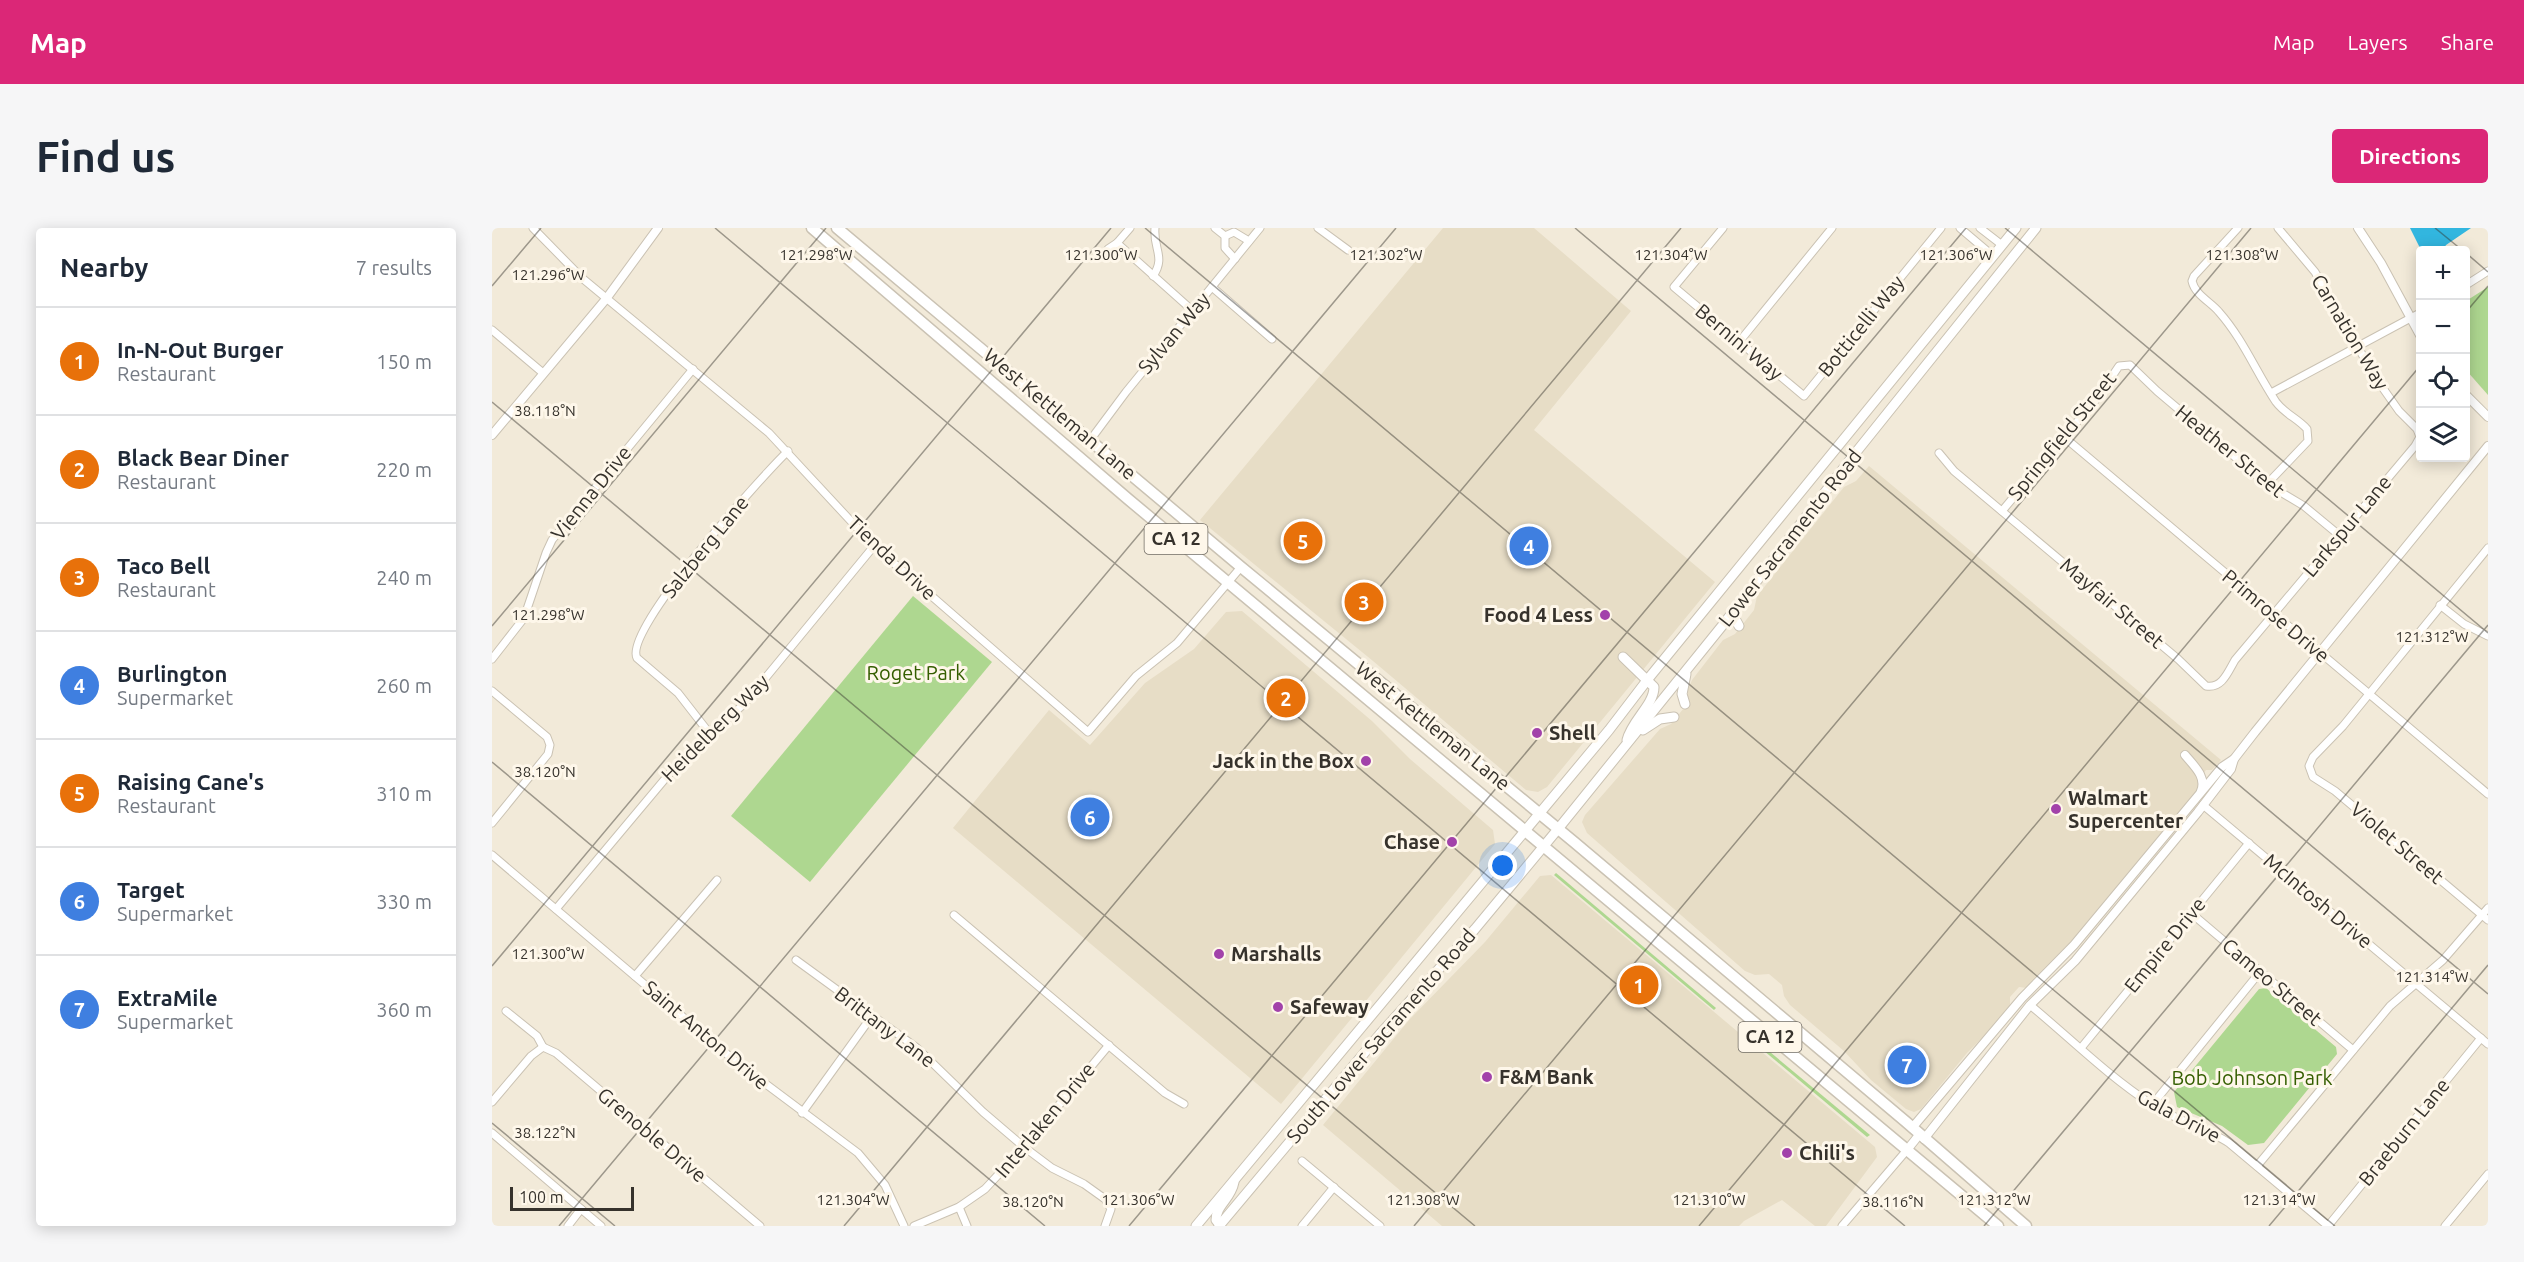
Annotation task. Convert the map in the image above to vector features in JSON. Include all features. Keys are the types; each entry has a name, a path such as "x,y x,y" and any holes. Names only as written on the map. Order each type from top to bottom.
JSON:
{"main road":[{"name":"West Kettleman Lane","path":"812,228 1228,583 1998,1226"},
{"name":"West Kettleman Lane","path":"837,228 1558,829 2026,1226"},
{"name":"Lower Sacramento Road","path":"1540,814 2016,228"},
{"name":"Lower Sacramento Road","path":"1543,846 1694,661 1857,452 2037,228"},
{"path":"1732,613 1742,622"},
{"path":"1623,657 1654,687 1654,694 1630,729 1626,745"},
{"path":"1685,704 1682,694 1685,676 1694,661"},
{"path":"1626,745 1647,726 1660,719 1674,717"},
{"name":"South Lower Sacramento Road","path":"1196,1226 1540,814"},
{"name":"South Lower Sacramento Road","path":"1220,1226 1381,1034 1475,929 1543,846"},
{"path":"1220,1226 1216,1220 1216,1214 1232,1194 1234,1180"}],"street":[{"name":"Tienda Drive","path":"533,228 573,270 606,299 758,423 788,452 874,546 1088,732 1136,676 1177,643 1241,567"},
{"path":"492,435 606,299 658,228"},
{"path":"1108,249 1118,243 1130,228"},
{"path":"1153,276 1160,267 1154,239 1155,228"},
{"path":"1215,228 1225,236"},
{"name":"Sylvan Way","path":"1090,439 1260,228"},
{"path":"1318,228 1348,250"},
{"name":"Bernini Way","path":"1723,228 1674,287 1804,396"},
{"path":"1739,342 1832,228"},
{"name":"Botticelli Way","path":"1804,396 1941,228"},
{"path":"1960,228 1993,256"},
{"path":"1980,228 2002,245"},
{"path":"2238,228 2192,281 2196,290 2217,309 2246,346 2271,393 2286,414 2303,424 2309,434 2304,446 2268,484"},
{"name":"Carnation Way","path":"2278,228 2315,272 2357,347 2388,396 2416,428"},
{"path":"2358,228 2381,263 2416,326"},
{"path":"1225,236 1234,232 1249,241"},
{"path":"1225,236 1225,248 1235,259"},
{"path":"1118,243 1193,311"},
{"path":"2470,282 2488,271"},
{"path":"1212,287 1272,339"},
{"path":"2271,393 2416,316"},
{"path":"492,330 543,373"},
{"name":"Springfield Street","path":"2002,511 2098,397 2119,366 2125,364"},
{"name":"Heather Street","path":"2125,364 2135,369 2157,391 2268,484 2304,506 2338,535"},
{"name":"Vienna Drive","path":"492,658 524,618 552,540 693,369"},
{"path":"2470,399 2488,417"},
{"name":"Primrose Drive","path":"2064,437 2488,794"},
{"name":"Larkspur Lane","path":"2274,614 2416,444"},
{"path":"2197,797 2203,786 2202,779 2185,755 2209,773 2234,759 2488,446"},
{"name":"Salzberg Lane","path":"710,734 678,693 637,658 634,651 640,636 667,593 757,482 788,452"},
{"name":"Mayfair Street","path":"1940,453 1954,471 2178,659 2206,686 2212,687 2219,684 2235,660 2274,614"},
{"name":"Heidelberg Way","path":"556,909 674,768 744,704 874,546"},
{"path":"2368,693 2488,549"},
{"path":"2440,605 2464,624 2488,636"},
{"path":"492,691 547,737 550,745 548,754 492,823"},
{"name":"Violet Street","path":"2368,693 2330,741 2313,757 2309,766 2313,777 2335,791 2485,917"},
{"path":"1918,1134 2030,1005 2075,961 2203,805 2231,769 2234,759"},
{"path":"1842,1226 1906,1150 2022,998 2074,945 2222,767"},
{"name":"McIntosh Drive","path":"2203,805 2488,1044"},
{"name":"Empire Drive","path":"2081,1048 2249,843"},
{"name":"Saint Anton Drive","path":"492,855 753,1076 866,1161 885,1185 904,1226"},
{"path":"635,976 717,880"},
{"path":"2257,1166 2390,1006 2444,960 2485,917 2488,908"},
{"name":"Cameo Street","path":"2191,913 2353,1050"},
{"path":"954,915 1165,1092 1184,1104"},
{"name":"Brittany Lane","path":"796,960 927,1057 983,1112 1024,1147 1052,1168 1079,1180 1105,1199 1111,1209 1105,1226"},
{"path":"2152,1105 2260,972"},
{"path":"2022,998 2030,1005"},
{"name":"Gala Drive","path":"2030,1005 2152,1105 2211,1132 2229,1143 2328,1226"},
{"name":"Grenoble Drive","path":"506,1011 537,1036 543,1047 556,1053 760,1226"},
{"path":"802,1113 873,1016"},
{"name":"Braeburn Lane","path":"2328,1226 2481,1038"},
{"name":"Interlaken Drive","path":"914,1226 959,1207 985,1189 1024,1147 1108,1045"},
{"path":"492,1102 535,1052 543,1047"},
{"path":"492,1133 601,1226"},
{"path":"1302,1161 1380,1226"},
{"path":"2445,1226 2488,1174"},
{"path":"1302,1226 1334,1187"},
{"path":"959,1207 967,1226"},
{"path":"568,1226 581,1209"}],"shaded area":[{"path":"1443,228 1534,228 1631,311 1534,430 1715,582 1547,787 1538,792 1526,790 1200,520"},
{"path":"1869,466 2221,760 2212,770 2206,770 2200,778 2200,787 2080,932 2027,988 2019,987 2010,997 2010,1007 1967,1053 1921,1109 1914,1112 1906,1109 1871,1080 1844,1051 1790,1005 1784,996 1782,985 1769,974 1755,975 1745,971 1587,833 1582,822 1585,815 1660,729 1671,724 1688,703 1688,689 1692,680 1723,640 1735,634 1754,610 1757,596 1844,487 1856,481"},
{"path":"1242,611 1372,721 1410,759 1493,830 1495,844 1281,1104 953,828 1049,710 1090,745 1145,683 1194,649 1226,612"},
{"path":"1551,875 1875,1147 1877,1157 1826,1226 1815,1226 1782,1200 1739,1226 1442,1226 1323,1125 1409,1020 1485,942 1540,876"}],"green space":[{"path":"2488,287 2488,395 2470,375 2470,298"},
{"name":"Roget Park","path":"913,596 992,662 810,882 731,816"},
{"path":"1556,873 1716,1008 1714,1010 1554,875"},
{"name":"Bob Johnson Park","path":"2266,988 2336,1047 2337,1054 2264,1143 2248,1145 2222,1126 2177,1107 2174,1092 2259,989"},
{"path":"1741,1028 1870,1135 1867,1137 1739,1030"}],"water":[{"path":"2410,228 2471,228 2445,246 2419,246"}],"place":[{"name":"Raising Cane's","path":"1303,541"},
{"name":"Burlington","path":"1529,546"},
{"name":"Taco Bell","path":"1364,602"},
{"name":"Food 4 Less","path":"1605,615"},
{"name":"Black Bear Diner","path":"1286,698"},
{"name":"Shell","path":"1537,733"},
{"name":"Jack in the Box","path":"1366,761"},
{"name":"Walmart Supercenter","path":"2056,809"},
{"name":"Target","path":"1090,817"},
{"name":"Chase","path":"1452,842"},
{"name":"Marshalls","path":"1219,954"},
{"name":"In-N-Out Burger","path":"1639,985"},
{"name":"Safeway","path":"1278,1007"},
{"name":"ExtraMile","path":"1907,1065"},
{"name":"F&M Bank","path":"1487,1077"},
{"name":"Chili's","path":"1787,1153"}]}
